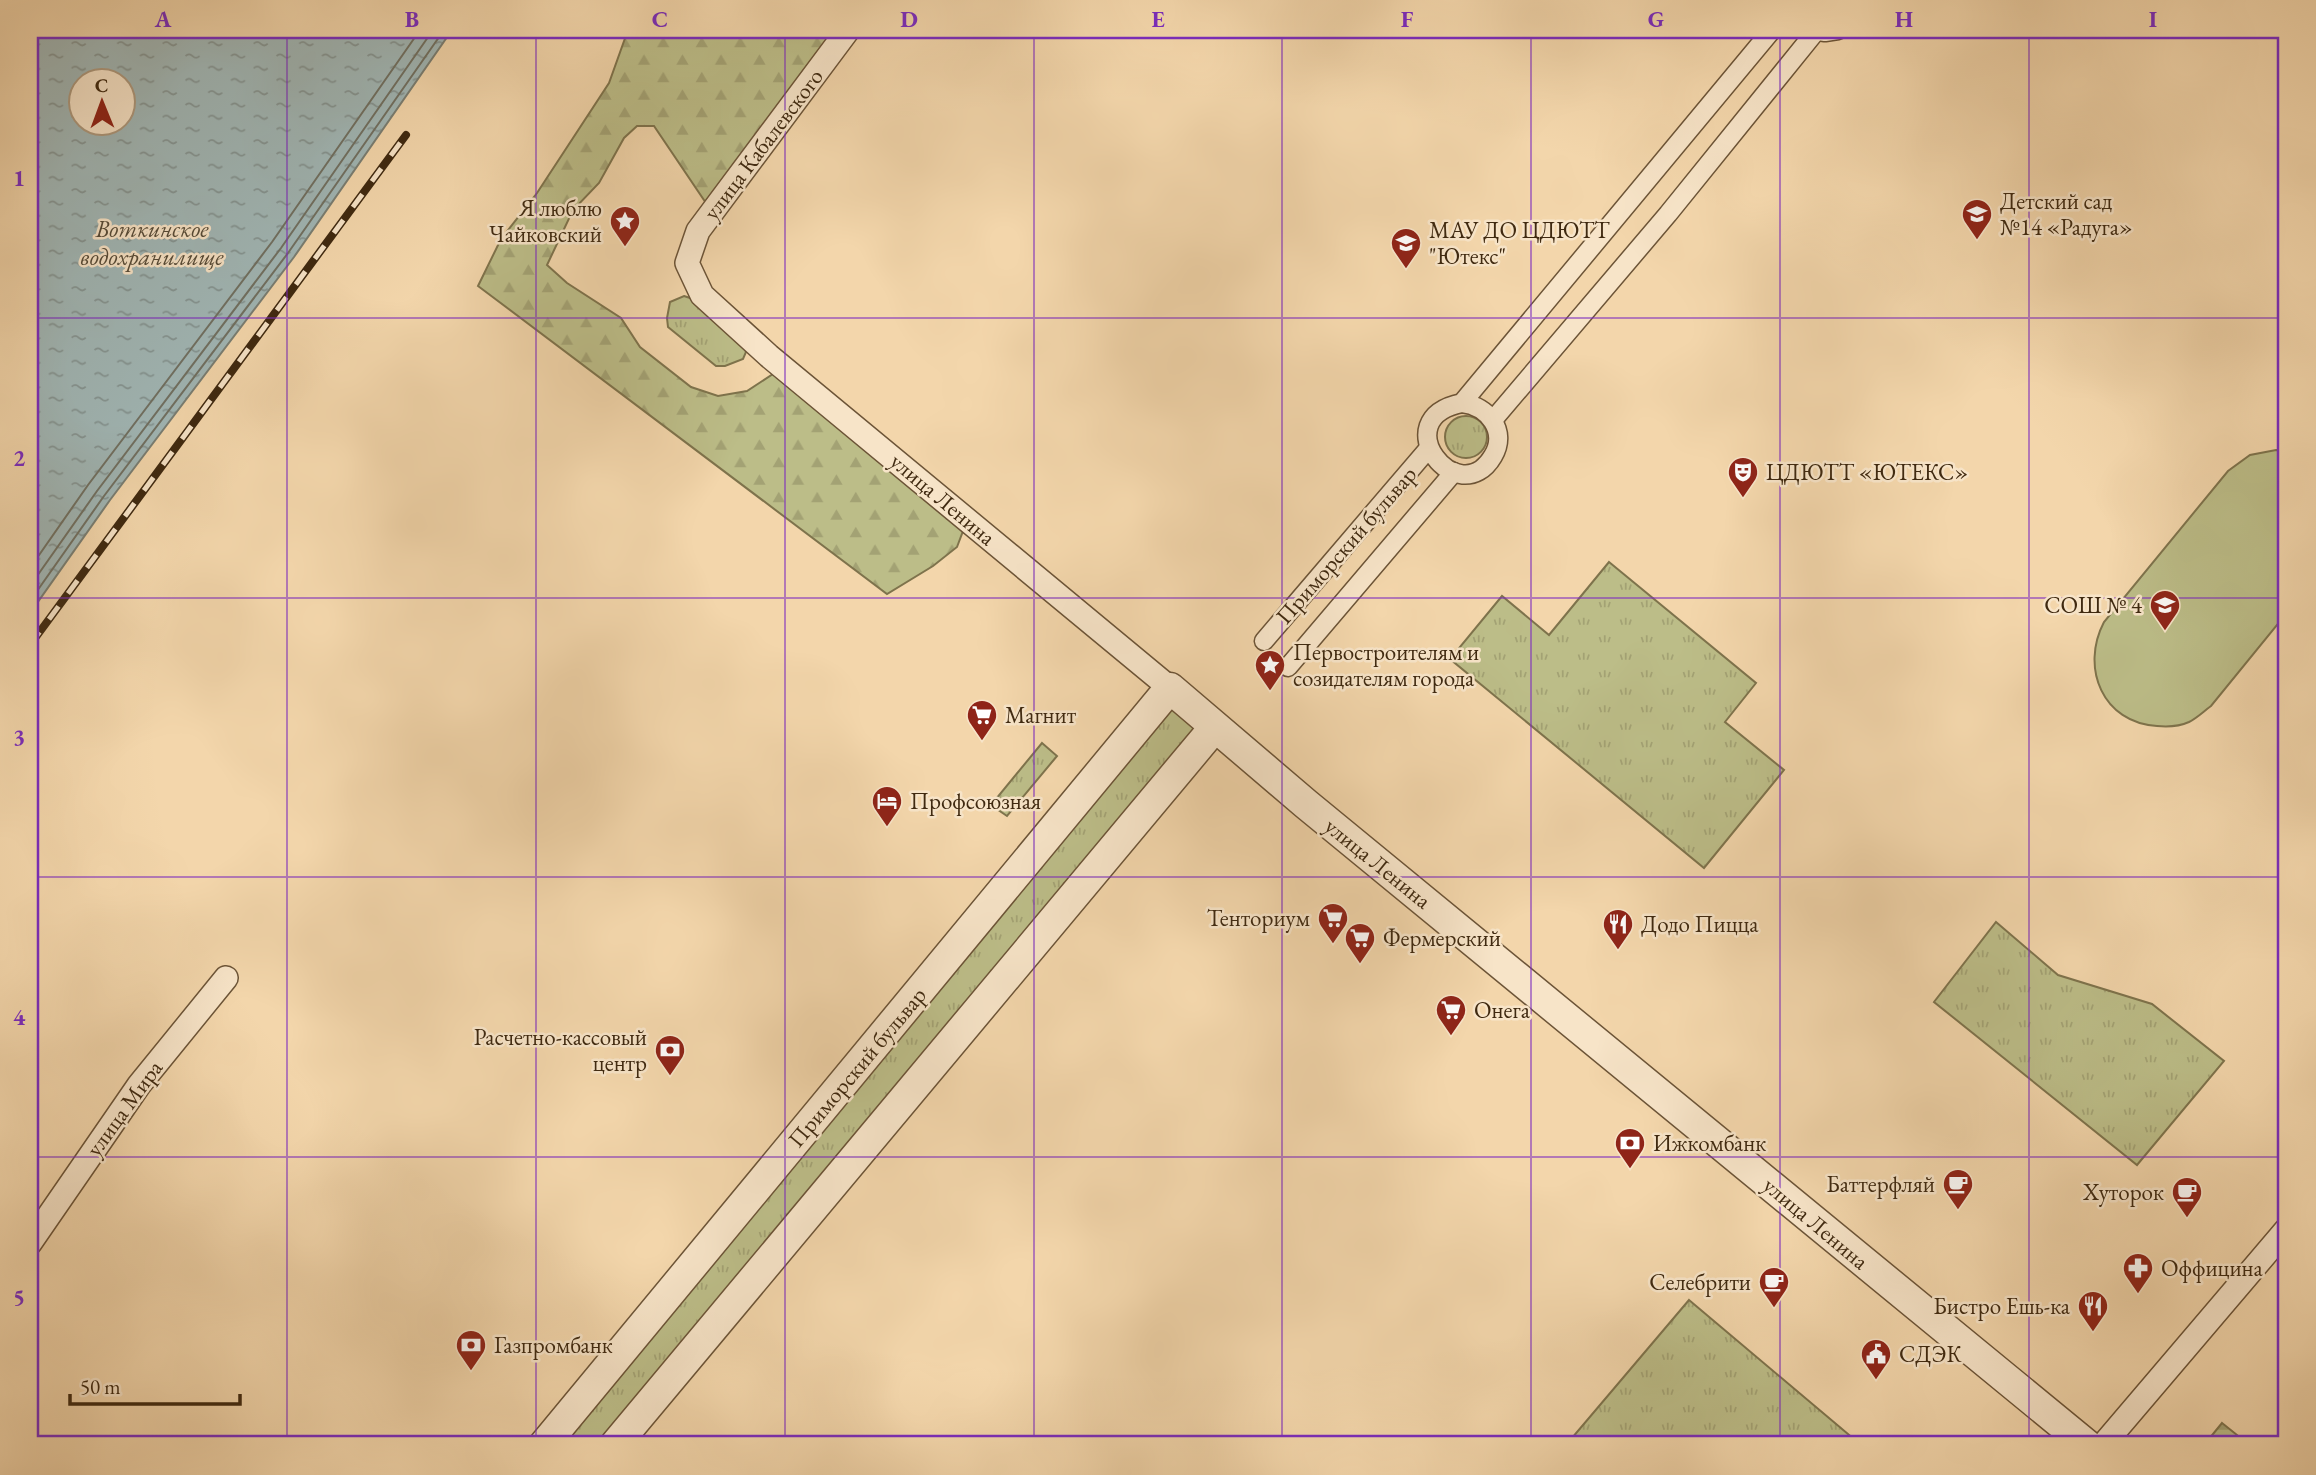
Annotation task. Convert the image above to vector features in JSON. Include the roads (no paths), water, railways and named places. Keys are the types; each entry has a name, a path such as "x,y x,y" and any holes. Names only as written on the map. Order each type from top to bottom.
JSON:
{"street":[{"name":"улица Кабалевского","path":"687,263 698,232 848,30"},
{"name":"Приморский бульвар","path":"1493,420 1498,437 1497,447 1488,463 1472,472 1454,472 1438,463 1429,448 1430,427 1435,418 1442,410 1462,403 1772,30"},
{"path":"1462,403 1480,407 1493,420 1668,214 1814,31 1838,30"},
{"name":"улица Ленина","path":"687,263 702,295 769,356 1170,688 1214,728 2087,1445"},
{"name":"Приморский бульвар","path":"1264,641 1429,448"},
{"path":"1288,667 1454,472"},
{"name":"Приморский бульвар","path":"544,1445 1170,688"},
{"path":"615,1445 1214,728"},
{"name":"улица Мира","path":"30,1243 138,1084 226,978"},
{"path":"2103,1445 2286,1230"}],"water":[{"name":"Воткинское водохранилище","path":"30,30 452,30 294,257 110,500 30,613"}],"railway":[{"path":"30,645 406,135"}],"place":[{"name":"Детский сад №14 «Радуга»","path":"1977,241"},
{"name":"Я люблю Чайковский","path":"625,248"},
{"name":"МАУ ДО ЦДЮТТ \"Ютекс\"","path":"1406,270"},
{"name":"ЦДЮТТ «ЮТЕКС»","path":"1743,499"},
{"name":"СОШ № 4","path":"2165,632"},
{"name":"Первостроителям и созидателям города","path":"1270,692"},
{"name":"Магнит","path":"982,742"},
{"name":"Профсоюзная","path":"887,828"},
{"name":"Тенториум","path":"1333,945"},
{"name":"Додо Пицца","path":"1618,951"},
{"name":"Фермерский","path":"1360,965"},
{"name":"Онега","path":"1451,1037"},
{"name":"Расчетно-кассовый центр","path":"670,1077"},
{"name":"Ижкомбанк","path":"1630,1170"},
{"name":"Баттерфляй","path":"1958,1211"},
{"name":"Хуторок","path":"2187,1219"},
{"name":"Оффицина","path":"2138,1295"},
{"name":"Селебрити","path":"1774,1309"},
{"name":"Бистро Ешь-ка","path":"2093,1333"},
{"name":"Газпромбанк","path":"471,1372"},
{"name":"СДЭК","path":"1876,1381"}]}
